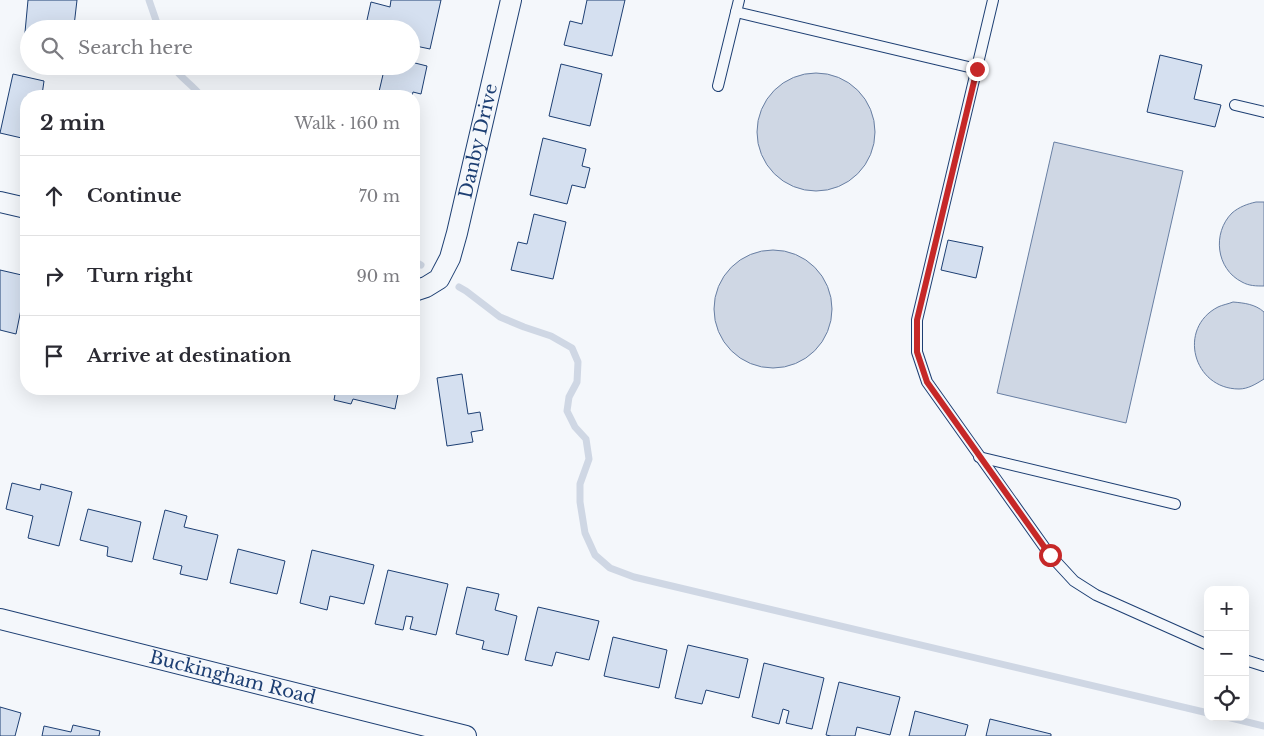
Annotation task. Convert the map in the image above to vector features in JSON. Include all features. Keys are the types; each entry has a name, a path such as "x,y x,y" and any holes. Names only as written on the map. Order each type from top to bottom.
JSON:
{"street":[{"name":"Danby Drive","path":"420,289 439,279 450,258 510,0"},
{"path":"0,202 20,207"},
{"name":"Buckingham Road","path":"0,619 466,736"}],"lane":[{"path":"718,86 739,0"},
{"path":"993,0 917,320 917,352 927,382 1050,555 1074,582 1096,595 1204,643"},
{"path":"736,12 977,69"},
{"path":"1235,105 1264,112"},
{"path":"979,457 1174,504"},
{"path":"1249,661 1264,666"}],"shaded area":[{"path":"816,73 839,77 858,90 871,109 875,132 871,155 858,174 839,187 816,191 793,187 774,174 761,155 757,132 761,109 774,90 793,77"},
{"path":"1054,142 1183,171 1126,423 997,393"},
{"path":"1256,202 1264,202 1264,286 1247,284 1233,276 1222,260 1220,250 1221,230 1232,213 1237,209"},
{"path":"773,250 796,254 815,267 828,286 832,309 828,332 815,351 796,364 773,368 750,364 731,351 718,332 714,309 718,286 731,267 750,254"},
{"path":"1233,302 1245,303 1264,312 1264,379 1242,389 1223,386 1211,379 1201,369 1196,356 1194,342 1198,329 1205,317 1218,307"}],"building":[{"path":"28,0 77,0 75,20 26,20"},
{"path":"391,0 441,0 430,49 420,47 420,20 367,20 371,2 390,7"},
{"path":"587,0 625,0 612,56 564,45 570,21 582,24"},
{"path":"1160,55 1202,65 1194,99 1221,105 1215,127 1147,112"},
{"path":"420,64 427,66 421,94 420,90 379,90 383,75 420,75"},
{"path":"561,64 602,74 590,126 549,116"},
{"path":"13,74 44,81 43,90 20,90 20,138 0,133"},
{"path":"543,138 586,149 582,166 590,168 585,188 572,185 567,204 530,195"},
{"path":"534,214 566,222 553,279 511,270 518,242 527,244"},
{"path":"948,240 983,247 976,278 941,270"},
{"path":"0,270 20,275 20,314 16,334 0,330"},
{"path":"462,374 468,414 480,412 483,430 471,432 473,442 447,446 437,378"},
{"path":"335,395 398,395 395,409 353,399 351,404 334,400"},
{"path":"12,483 40,490 41,484 72,492 59,546 28,538 33,516 6,509"},
{"path":"88,509 141,522 132,562 107,556 108,547 80,540"},
{"path":"165,510 187,516 184,527 218,535 207,580 180,574 182,566 153,559"},
{"path":"238,549 285,561 277,594 230,583"},
{"path":"312,550 374,565 364,604 330,596 327,610 300,603"},
{"path":"388,570 448,584 436,635 410,629 413,617 406,616 403,630 375,624"},
{"path":"467,587 499,594 495,610 517,616 508,655 482,649 484,641 456,634"},
{"path":"538,607 599,621 589,660 556,652 552,666 525,660"},
{"path":"613,637 667,650 659,688 604,676"},
{"path":"688,645 748,659 739,698 706,690 702,704 675,698"},
{"path":"764,663 824,678 812,729 786,723 789,711 783,709 779,724 752,717"},
{"path":"839,682 900,697 890,735 857,727 855,736 826,735"},
{"path":"0,707 21,713 15,736 0,736"},
{"path":"915,711 968,725 965,736 909,736"},
{"path":"990,719 1051,734 1051,736 986,736"},
{"path":"73,725 100,731 99,736 42,736 44,726 71,732"}],"waterway":[{"path":"149,0 156,20"},
{"path":"180,75 196,90"},
{"path":"459,287 500,317 551,336 572,348 578,362 577,382 569,397 567,411 575,427 586,439 589,459 580,484 580,502 585,533 595,555 610,568 634,577 1204,712"},
{"path":"1243,721 1264,726"}],"route":[{"path":"977,69 917,320 917,352 927,382 944,408 1050,555"}]}
